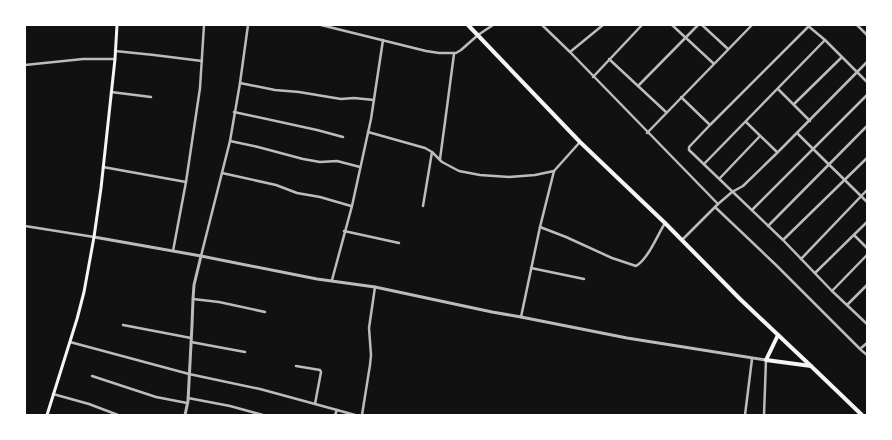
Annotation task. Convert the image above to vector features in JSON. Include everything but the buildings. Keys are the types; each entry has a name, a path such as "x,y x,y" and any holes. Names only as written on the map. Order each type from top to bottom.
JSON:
{"main road":[{"path":"49,414 53,394 84,292 94,237 115,59 117,25"},
{"path":"468,25 580,142 665,223 740,299 862,415"},
{"path":"778,335 766,360 812,367"}],"street":[{"path":"173,251 186,182 200,88 204,25"},
{"path":"185,415 188,398 194,285 230,141 248,25"},
{"path":"321,25 440,53 454,54 462,50 478,35 493,25"},
{"path":"542,25 716,206 867,356"},
{"path":"570,52 603,25"},
{"path":"593,77 642,25"},
{"path":"672,25 714,63"},
{"path":"638,86 698,25"},
{"path":"702,25 728,49"},
{"path":"647,133 752,25"},
{"path":"857,25 867,35"},
{"path":"867,82 825,40 808,26 689,147 689,150 720,178 832,291 867,323"},
{"path":"332,280 352,206 368,132 383,40"},
{"path":"704,164 825,40"},
{"path":"115,51 202,61"},
{"path":"440,159 454,54"},
{"path":"794,104 842,57"},
{"path":"25,65 83,59 115,59"},
{"path":"609,59 666,112"},
{"path":"682,240 716,206 732,192 743,186 867,62"},
{"path":"240,83 341,99 374,100"},
{"path":"778,89 810,121"},
{"path":"111,92 151,97"},
{"path":"752,210 867,95"},
{"path":"681,97 710,125"},
{"path":"234,112 343,137"},
{"path":"746,122 777,153"},
{"path":"768,226 867,126"},
{"path":"368,132 419,146 432,152 442,162 456,170 509,178 554,171"},
{"path":"797,133 867,202"},
{"path":"720,178 760,136"},
{"path":"230,141 303,159 320,162 337,161 360,167"},
{"path":"521,316 554,171 580,142"},
{"path":"423,206 432,152"},
{"path":"783,240 867,158"},
{"path":"103,166 186,182"},
{"path":"222,173 276,185 297,193 352,206"},
{"path":"801,258 867,190"},
{"path":"815,273 867,222"},
{"path":"540,227 612,258 638,266 665,223"},
{"path":"25,226 201,256 317,279 375,287 627,338 766,360 764,415"},
{"path":"344,231 399,242"},
{"path":"854,235 867,248"},
{"path":"832,291 867,255"},
{"path":"531,268 584,279"},
{"path":"847,305 867,285"},
{"path":"362,415 370,365 369,328 375,287"},
{"path":"193,299 219,302 265,312"},
{"path":"123,326 245,352"},
{"path":"70,342 189,374 260,388 355,415"},
{"path":"860,349 867,343"},
{"path":"745,415 752,359"},
{"path":"296,366 320,370 321,372 315,404"},
{"path":"92,376 156,397 187,403"},
{"path":"53,394 89,404 118,415"},
{"path":"188,398 263,415"},
{"path":"335,415 337,410"}]}
